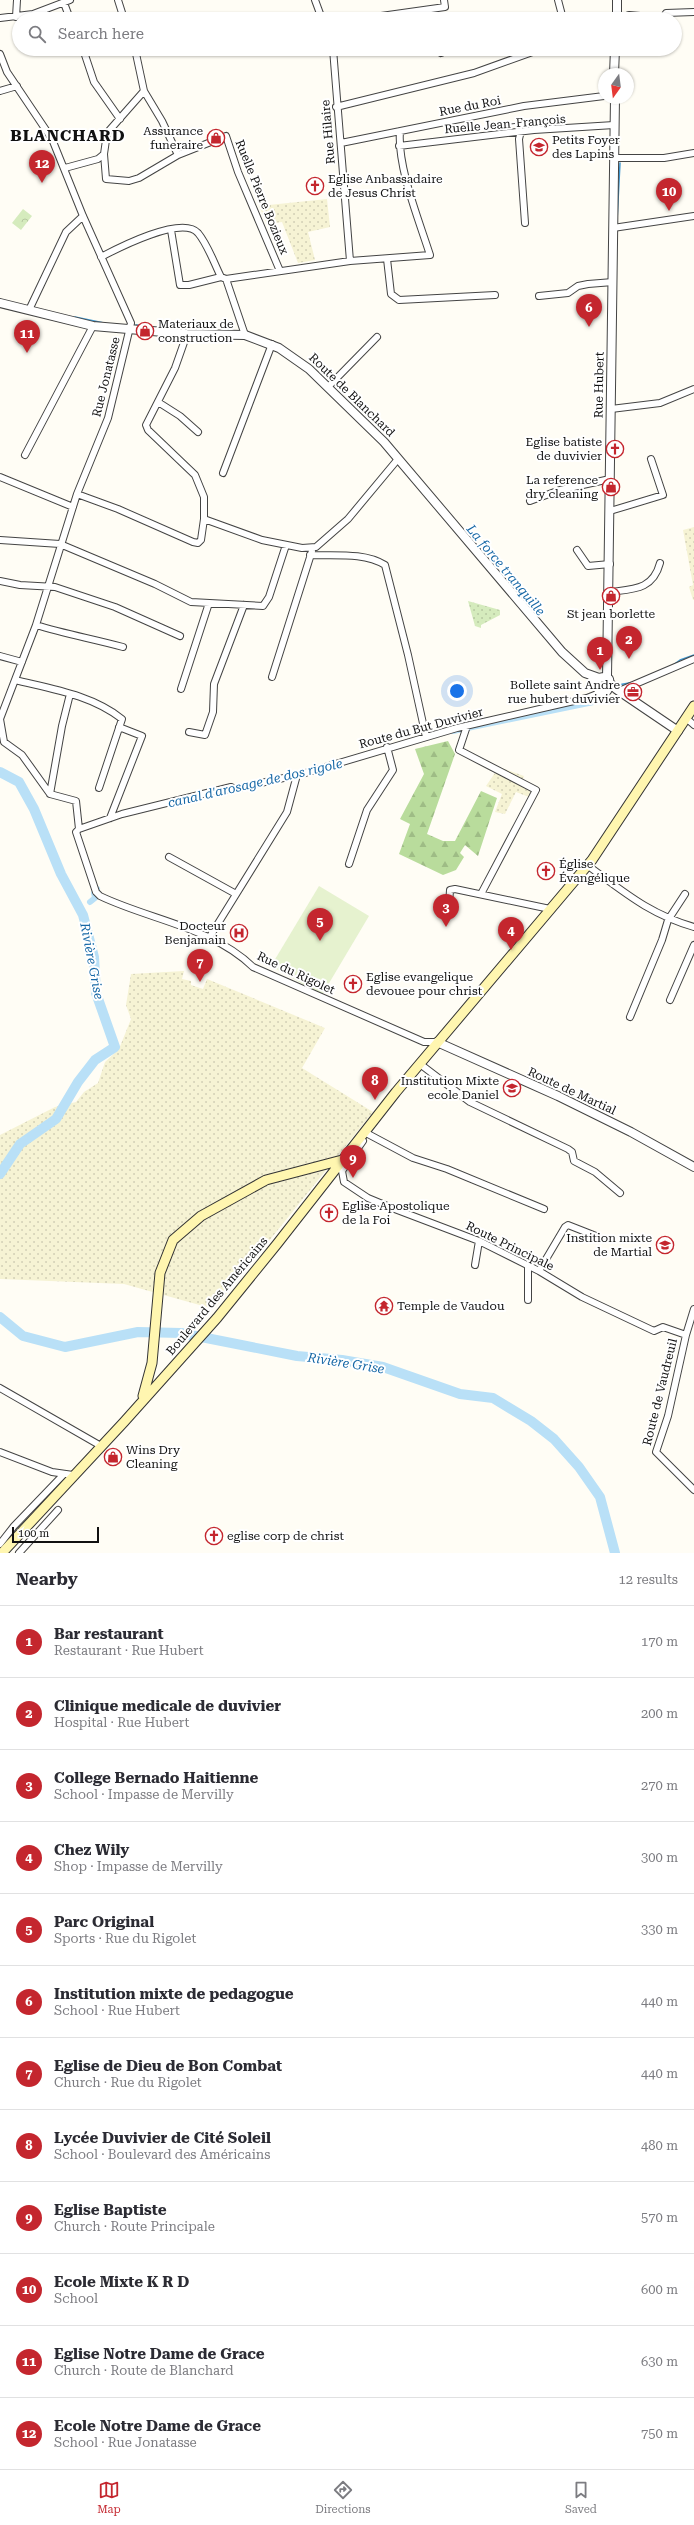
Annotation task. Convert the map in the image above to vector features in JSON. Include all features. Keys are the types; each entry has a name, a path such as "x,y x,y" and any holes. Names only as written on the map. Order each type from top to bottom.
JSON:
{"main road":[{"name":"Boulevard des Américains","path":"2,1548 68,1475 102,1446 217,1318 277,1244 373,1120 587,865 694,706"},
{"path":"138,1405 147,1385 152,1363 161,1267 170,1246 191,1223 266,1180 342,1160"}],"street":[{"path":"16,12 17,0"},
{"path":"118,0 122,12"},
{"path":"315,0 319,12"},
{"path":"410,12 446,7 444,0"},
{"path":"558,0 561,12"},
{"path":"617,0 618,12"},
{"path":"39,12 67,2 69,12"},
{"path":"682,12 694,12"},
{"path":"0,18 12,17"},
{"name":"Rue Jonatasse","path":"0,54 7,72 52,139 65,168 83,216 130,316 131,323 108,418 77,494 60,544 36,625 0,719"},
{"path":"85,56 94,82 120,119"},
{"path":"136,56 144,91 162,121 178,155 139,178 129,181 106,179 104,154 107,133 144,91"},
{"name":"Rue Hilaire","path":"334,56 336,107 341,143 350,261"},
{"path":"336,107 474,73 521,56"},
{"path":"614,68 615,56"},
{"path":"0,91 17,86"},
{"name":"Rue du Roi","path":"341,143 524,106 598,97"},
{"name":"Rue Hubert","path":"604,683 610,592 612,282 614,228 613,158 615,104"},
{"name":"Ruelle Jean-François","path":"398,146 521,132 614,125"},
{"path":"171,230 180,285 189,285 224,278 350,261 430,255 416,218 398,146 400,131"},
{"path":"521,132 519,139 525,223"},
{"name":"Ruelle Pierre Bozieux","path":"178,155 226,136 238,172 280,271"},
{"path":"613,158 664,158 694,153"},
{"path":"65,168 98,159 104,154"},
{"path":"29,310 66,232 83,216"},
{"path":"614,228 694,216"},
{"path":"101,257 129,243 171,230 188,228 198,233 224,278 245,335"},
{"path":"387,258 391,294 399,300 495,295"},
{"path":"539,296 568,293 578,286 588,284 612,282"},
{"name":"Route de Blanchard","path":"0,303 93,326 187,334 245,335 272,344 300,362 328,387 398,459 562,652 576,666 678,731"},
{"path":"25,454 93,326"},
{"path":"77,494 118,509 193,542 198,543 201,540 204,519 204,497 195,475 146,428 175,368 187,334"},
{"path":"328,387 378,338"},
{"path":"223,473 272,344"},
{"path":"611,409 650,406 694,389"},
{"path":"158,402 185,419 198,432"},
{"path":"204,519 262,540 286,545 316,548 348,519 398,459"},
{"path":"610,511 663,495 651,459"},
{"path":"0,477 73,507"},
{"path":"530,501 560,490 610,478"},
{"path":"0,540 60,544 155,584 191,602 263,606 269,597 286,545"},
{"path":"272,677 313,548"},
{"path":"577,550 588,566 610,564"},
{"path":"310,555 358,556 375,559 385,565 408,655 426,737"},
{"path":"610,592 639,588 655,576 660,563"},
{"path":"0,581 20,585 49,585 115,607 180,636"},
{"path":"181,689 209,603"},
{"path":"189,732 205,735 213,712 214,684 244,605"},
{"path":"36,625 66,635 80,635 123,647"},
{"path":"0,656 22,662"},
{"name":"Route du But Duvivier","path":"77,832 110,818 231,787 229,790 297,775 387,747 467,726 587,698 604,683 694,659"},
{"path":"15,680 70,694 108,708 122,719 99,788"},
{"path":"50,794 62,726 70,694"},
{"path":"686,718 694,725"},
{"path":"0,719 1,735 4,742 22,755 50,794"},
{"path":"110,818 142,736 119,726"},
{"path":"467,726 459,750 536,790 481,894"},
{"path":"349,864 367,810 393,770 387,747"},
{"path":"209,938 286,812 297,775"},
{"name":"Rue du Rigolet","path":"50,794 76,800 77,832 96,892 100,896 209,938 239,953 253,967 424,1042 437,1042"},
{"path":"168,857 236,894"},
{"path":"587,865 653,912 668,920 694,927"},
{"path":"449,905 450,890 481,894 550,909"},
{"path":"630,1017 662,940 668,920 685,894"},
{"path":"670,1000 694,946"},
{"name":"Route de Martial","path":"437,1042 558,1096 631,1132 694,1167"},
{"path":"420,1064 470,1102 568,1149 572,1152 574,1161 595,1172 620,1193"},
{"name":"Route Principale","path":"373,1120 368,1134 342,1171 344,1182 368,1198 479,1241 538,1271 582,1297 654,1331 662,1327 686,1335"},
{"path":"368,1134 413,1158 447,1169 544,1208"},
{"path":"538,1271 565,1227 568,1225 596,1236"},
{"path":"475,1265 479,1241"},
{"path":"528,1267 528,1300"},
{"name":"Route de Vaudreuil","path":"694,1309 686,1335 668,1416 656,1452 694,1490"},
{"path":"0,1388 102,1446"},
{"path":"0,1452 52,1472 68,1475"},
{"path":"19,1553 58,1510"}],"shaded area":[{"path":"327,199 330,227 308,232 315,260 298,263 282,222 267,224 259,206"},
{"path":"694,527 693,600 689,587 693,585 683,530"},
{"path":"499,767 524,776 522,783 533,790 529,797 516,792 505,814 495,812 502,794 486,786"},
{"path":"184,971 182,979 191,981 191,985 203,989 207,979 325,1028 302,1068 373,1112 214,1309 124,1284 0,1279 0,1135 55,1107 76,1102 84,1092 98,1083 105,1062 119,1049 131,1019 126,1005 131,974"}],"green space":[{"path":"23,209 32,216 21,230 12,223"},
{"path":"468,601 500,610 500,615 481,625 481,628 475,626"},
{"path":"448,741 455,754 427,834 443,841 455,841 481,791 497,798 478,856 465,845 460,853 464,857 456,870 443,875 399,854 410,824 400,819 424,774 415,749"},
{"path":"319,886 369,916 322,995 271,966"}],"waterway":[{"path":"617,221 620,163"},
{"name":"La force tranquille","path":"75,317 104,323"},
{"name":"La force tranquille","path":"136,325 144,326"},
{"path":"673,665 680,660 694,655"},
{"path":"618,685 629,683"},
{"name":"canal d'arosage de dos rigole","path":"453,731 603,700"},
{"name":"Rivière Grise","path":"0,772 19,782 34,809 61,874 83,915 94,957 96,993 115,1047 95,1060 78,1082 56,1119 20,1144 0,1174"},
{"name":"canal d'arosage de dos rigole","path":"90,902 95,898 94,893 97,889"},
{"name":"Rivière Grise","path":"0,1317 23,1336 65,1347 138,1332 181,1333 297,1356 342,1360 383,1367 460,1394 493,1398 531,1421 554,1439 579,1467 600,1497 615,1553"}],"place":[{"name":"Assurance funeraire","path":"216,138"},
{"name":"Petits Foyer des Lapins","path":"539,147"},
{"name":"Ecole Notre Dame de Grace","path":"42,183"},
{"name":"Eglise Anbassadaire de Jesus Christ","path":"315,186"},
{"name":"Ecole Mixte K R D","path":"669,211"},
{"name":"Institution mixte de pedagogue","path":"589,327"},
{"name":"Materiaux de construction","path":"145,331"},
{"name":"Eglise Notre Dame de Grace","path":"27,353"},
{"name":"Eglise batiste de duvivier","path":"615,449"},
{"name":"La reference dry cleaning","path":"611,487"},
{"name":"St jean borlette","path":"611,596"},
{"name":"Clinique medicale de duvivier","path":"629,659"},
{"name":"Bar restaurant","path":"600,670"},
{"name":"Bollete saint Andre rue hubert duvivier","path":"633,692"},
{"name":"Église Évangélique","path":"546,871"},
{"name":"College Bernado Haitienne","path":"446,927"},
{"name":"Docteur Benjamain","path":"239,933"},
{"name":"Parc Original","path":"320,941"},
{"name":"Chez Wily","path":"511,950"},
{"name":"Eglise de Dieu de Bon Combat","path":"200,982"},
{"name":"Eglise evangelique devouee pour christ","path":"353,984"},
{"name":"Institution Mixte ecole Daniel","path":"512,1088"},
{"name":"Lycée Duvivier de Cité Soleil","path":"375,1100"},
{"name":"Eglise Baptiste","path":"353,1178"},
{"name":"Eglise Apostolique de la Foi","path":"329,1213"},
{"name":"Instition mixte de Martial","path":"665,1245"},
{"name":"Temple de Vaudou","path":"384,1306"},
{"name":"Wins Dry Cleaning","path":"113,1457"},
{"name":"eglise corp de christ","path":"214,1536"}],"district":[{"name":"BLANCHARD","path":"68,135"}]}
